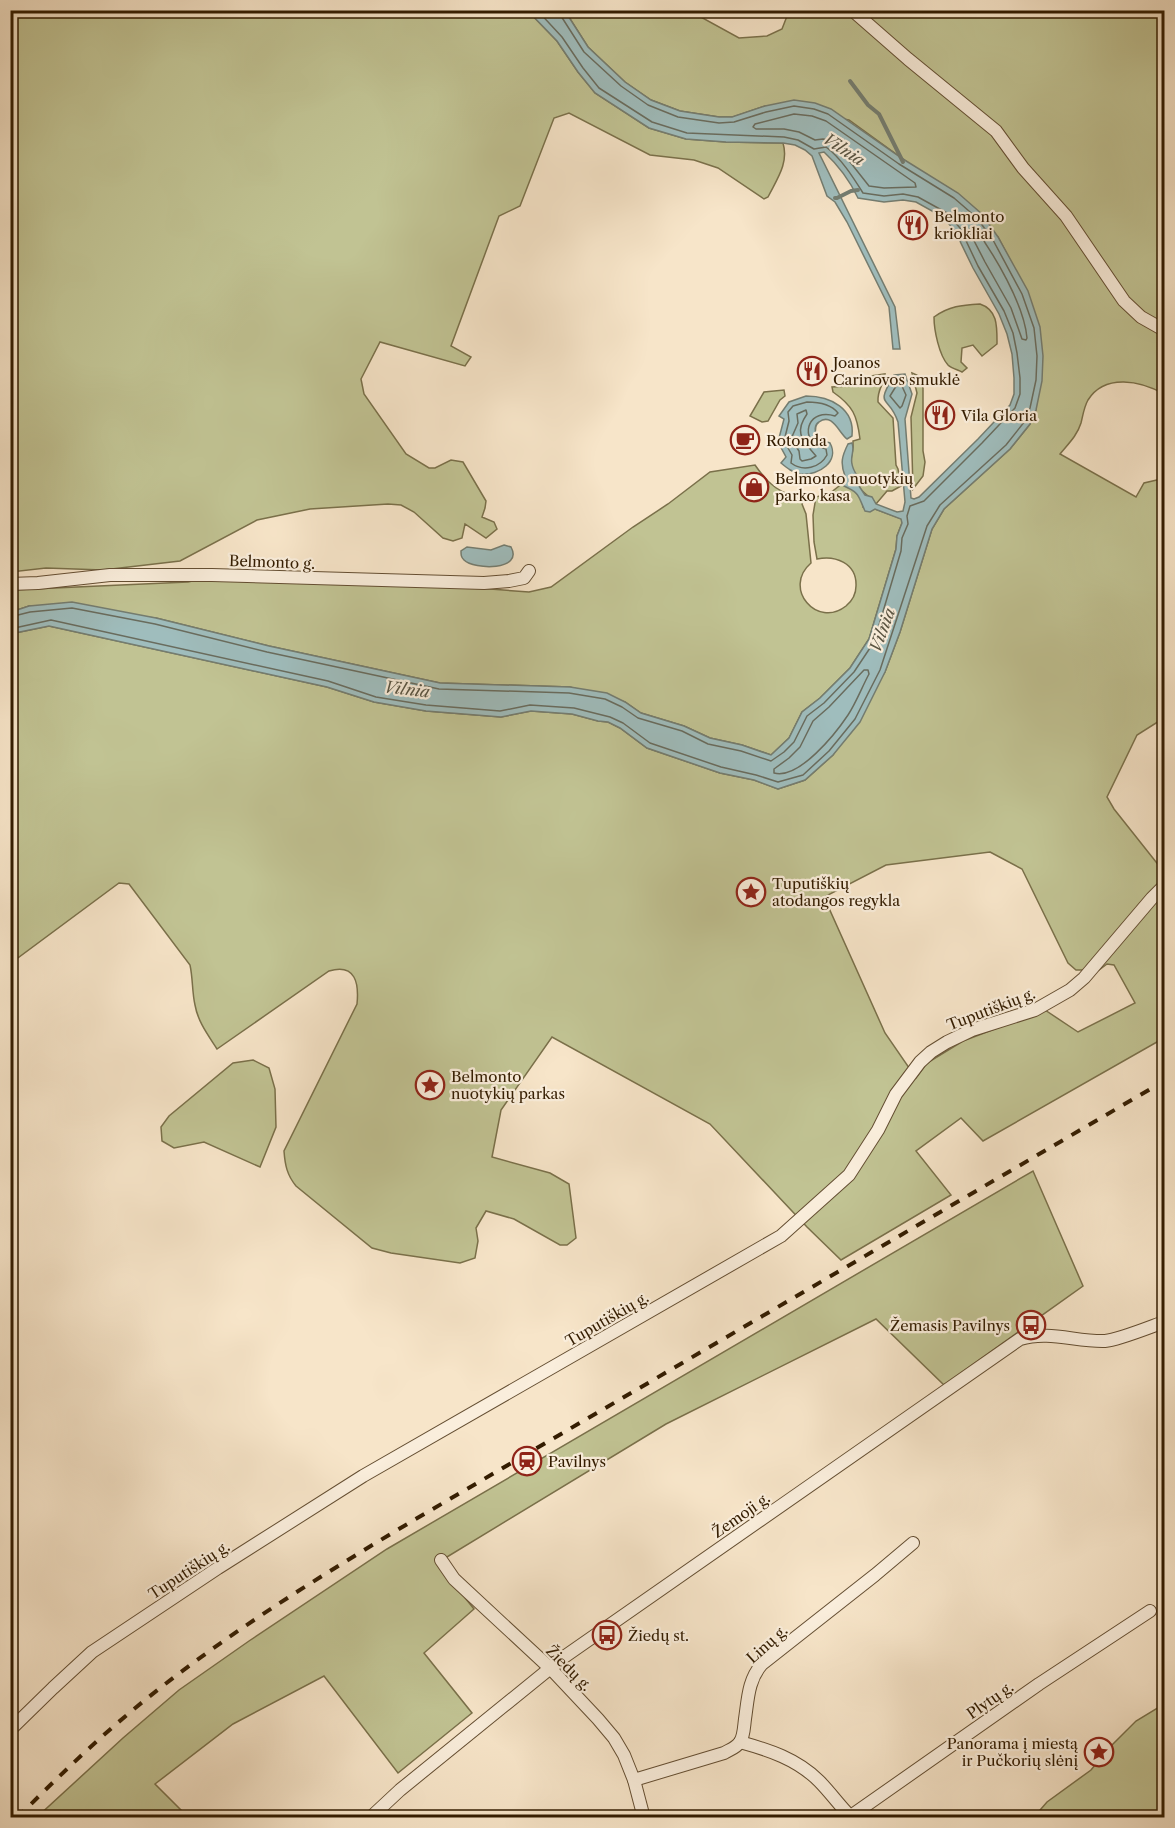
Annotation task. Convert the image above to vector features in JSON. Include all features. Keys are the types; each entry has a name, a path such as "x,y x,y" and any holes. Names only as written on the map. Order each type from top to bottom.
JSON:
{"street":[{"path":"852,10 996,131 1023,168 1066,216 1124,301 1141,317 1164,330"},
{"name":"Belmonto g.","path":"10,584 110,575 212,575 484,583 524,578 529,571"},
{"name":"Tuputiškių g.","path":"10,1731 92,1652 218,1568 363,1476 781,1236 849,1175 878,1130 896,1094 925,1057 947,1042 972,1030 1035,1010 1070,990 1084,978 1164,886"},
{"name":"Žemoji g.","path":"370,1818 400,1790 577,1648 1020,1339 1046,1334 1107,1341 1164,1322"},
{"name":"Linų g.","path":"740,1743 748,1696 755,1672 913,1543"},
{"name":"Žiedų g.","path":"441,1560 454,1579 551,1670 614,1738 634,1780 644,1818"},
{"name":"Plytų g.","path":"849,1817 1039,1684 1150,1611"},
{"path":"634,1780 724,1753 740,1743 766,1749 800,1766 818,1780 849,1817"}],"green space":[{"path":"10,11 528,11 557,41 595,93 649,128 686,139 783,143 783,164 768,197 764,199 718,168 694,160 650,155 569,113 554,118 520,206 499,216 451,346 471,357 465,366 380,342 361,379 364,394 406,454 429,468 435,468 451,460 463,462 486,501 482,517 494,522 497,529 486,538 465,524 462,538 453,541 443,538 414,512 401,505 310,509 257,520 180,561 103,570 46,568 11,572"},
{"path":"565,11 690,11 739,38 767,36 782,29 789,11 1164,11 1164,394 1145,386 1124,382 1113,383 1095,391 1088,400 1077,432 1060,454 1136,497 1144,483 1164,480 1164,718 1137,735 1107,797 1164,872 1164,1038 983,1141 961,1118 916,1151 951,1195 841,1260 710,1124 552,1037 501,1110 492,1157 550,1173 569,1184 576,1238 567,1245 560,1245 514,1219 486,1211 476,1228 478,1241 475,1258 460,1263 372,1248 296,1186 287,1170 284,1151 357,1004 356,983 350,973 338,969 329,971 217,1049 196,1011 190,965 129,884 119,883 11,963 10,636 15,633 49,626 327,687 374,702 426,711 501,717 531,711 572,714 608,722 647,748 720,773 754,780 778,789 805,780 833,755 885,672 932,529 944,509 1010,449 1030,424 1036,410 1009,258 998,237 903,159 849,120 765,106 733,117 680,111 651,100 625,82 588,47","holes":["990,852 1022,869 1068,963 1076,970 1099,970 1107,964 1114,965 1135,1003 1078,1032 1045,1010 963,1041 927,1063 916,1078 885,1033 824,897 886,865"]},
{"path":"980,304 990,310 993,315 997,344 982,356 973,345 962,348 961,362 967,368 962,372 948,365 942,355 934,317 945,310"},
{"path":"912,373 919,376 923,388 925,462 923,476 913,489 911,417 917,393"},
{"path":"885,374 878,402 893,418 896,465 901,486 887,491 876,504 859,487 851,466 853,441 860,439 855,417 850,407 833,392 832,387 866,385 871,376"},
{"path":"784,390 785,396 780,400 768,421 762,422 750,416 764,392"},
{"path":"755,465 776,488 789,494 805,497 802,504 806,514 811,563 803,573 800,584 802,594 815,609 835,612 846,606 853,597 856,586 853,572 844,562 831,558 817,559 813,515 816,497 830,493 843,483 853,489 862,500 863,507 902,519 896,549 869,639 850,668 820,698 802,712 789,738 771,755 742,745 710,738 684,726 641,713 625,702 570,687 440,683 269,646 156,618 29,606 11,612 10,590 197,580 477,588 529,592 551,587 710,472"},
{"path":"253,1060 269,1068 275,1089 276,1127 260,1167 204,1142 174,1148 162,1141 161,1127 169,1116 233,1063"},
{"path":"1033,1171 1083,1286 944,1385 876,1319 666,1424 437,1563 474,1609 424,1653 472,1713 398,1773 324,1676 233,1724 155,1784 188,1817 36,1818 179,1690 387,1549"},
{"path":"1164,1704 1164,1817 1034,1817 1047,1802 1091,1770 1136,1721"}],"water":[{"name":"Vilnia","path":"528,11 565,11 588,47 625,82 651,100 680,111 732,117 765,106 794,100 815,103 831,109 903,159 958,193 982,214 998,237 1028,291 1040,327 1043,356 1042,381 1036,410 1030,424 1010,449 944,509 932,529 885,672 860,722 833,755 805,780 778,789 754,780 720,773 647,748 608,722 572,714 531,711 501,717 426,711 374,702 327,687 49,626 15,633 11,636 11,612 29,606 72,602 156,618 269,646 440,683 570,687 607,693 641,713 684,726 710,738 742,745 771,755 789,738 802,712 820,698 850,668 869,639 902,523 901,519 875,509 870,512 865,511 856,493 844,486 842,481 845,476 842,463 846,448 852,443 853,467 860,482 859,486 865,495 872,497 876,504 897,512 903,511 905,502 898,422 884,397 894,375 905,374 912,394 905,419 911,498 919,497 1010,405 1014,394 1012,354 999,314 955,231 943,217 916,202 903,200 884,202 858,198 834,162 824,152 819,153 895,307 900,349 893,349 889,307 847,222 835,202 827,196 812,156 795,145 686,139 649,128 595,93 557,41"},
{"path":"806,396 824,398 840,406 850,418 852,436 847,439 831,421 824,420 817,423 816,436 830,443 832,456 821,470 801,474 781,463 786,457 778,442 784,419 779,416 789,402"},
{"path":"504,545 511,547 513,555 511,561 504,564 477,566 464,560 461,556 461,551 467,547 491,550"}],"waterway":[{"path":"850,81 868,105 879,114 903,162"},
{"path":"835,198 858,190"}],"railway":[{"path":"17,1818 74,1762 134,1709 201,1657 306,1586 414,1520 1164,1081"}],"place":[{"name":"Belmonto kriokliai","path":"913,225"},
{"name":"Joanos Carinovos smuklė","path":"812,371"},
{"name":"Vila Gloria","path":"940,415"},
{"name":"Rotonda","path":"745,440"},
{"name":"Belmonto nuotykių parko kasa","path":"754,487"},
{"name":"Tuputiškių atodangos regykla","path":"751,892"},
{"name":"Belmonto nuotykių parkas","path":"430,1085"},
{"name":"Žemasis Pavilnys","path":"1031,1325"},
{"name":"Pavilnys","path":"527,1461"},
{"name":"Žiedų st.","path":"607,1635"},
{"name":"Panorama į miestą ir Pučkorių slėnį","path":"1099,1752"}]}
